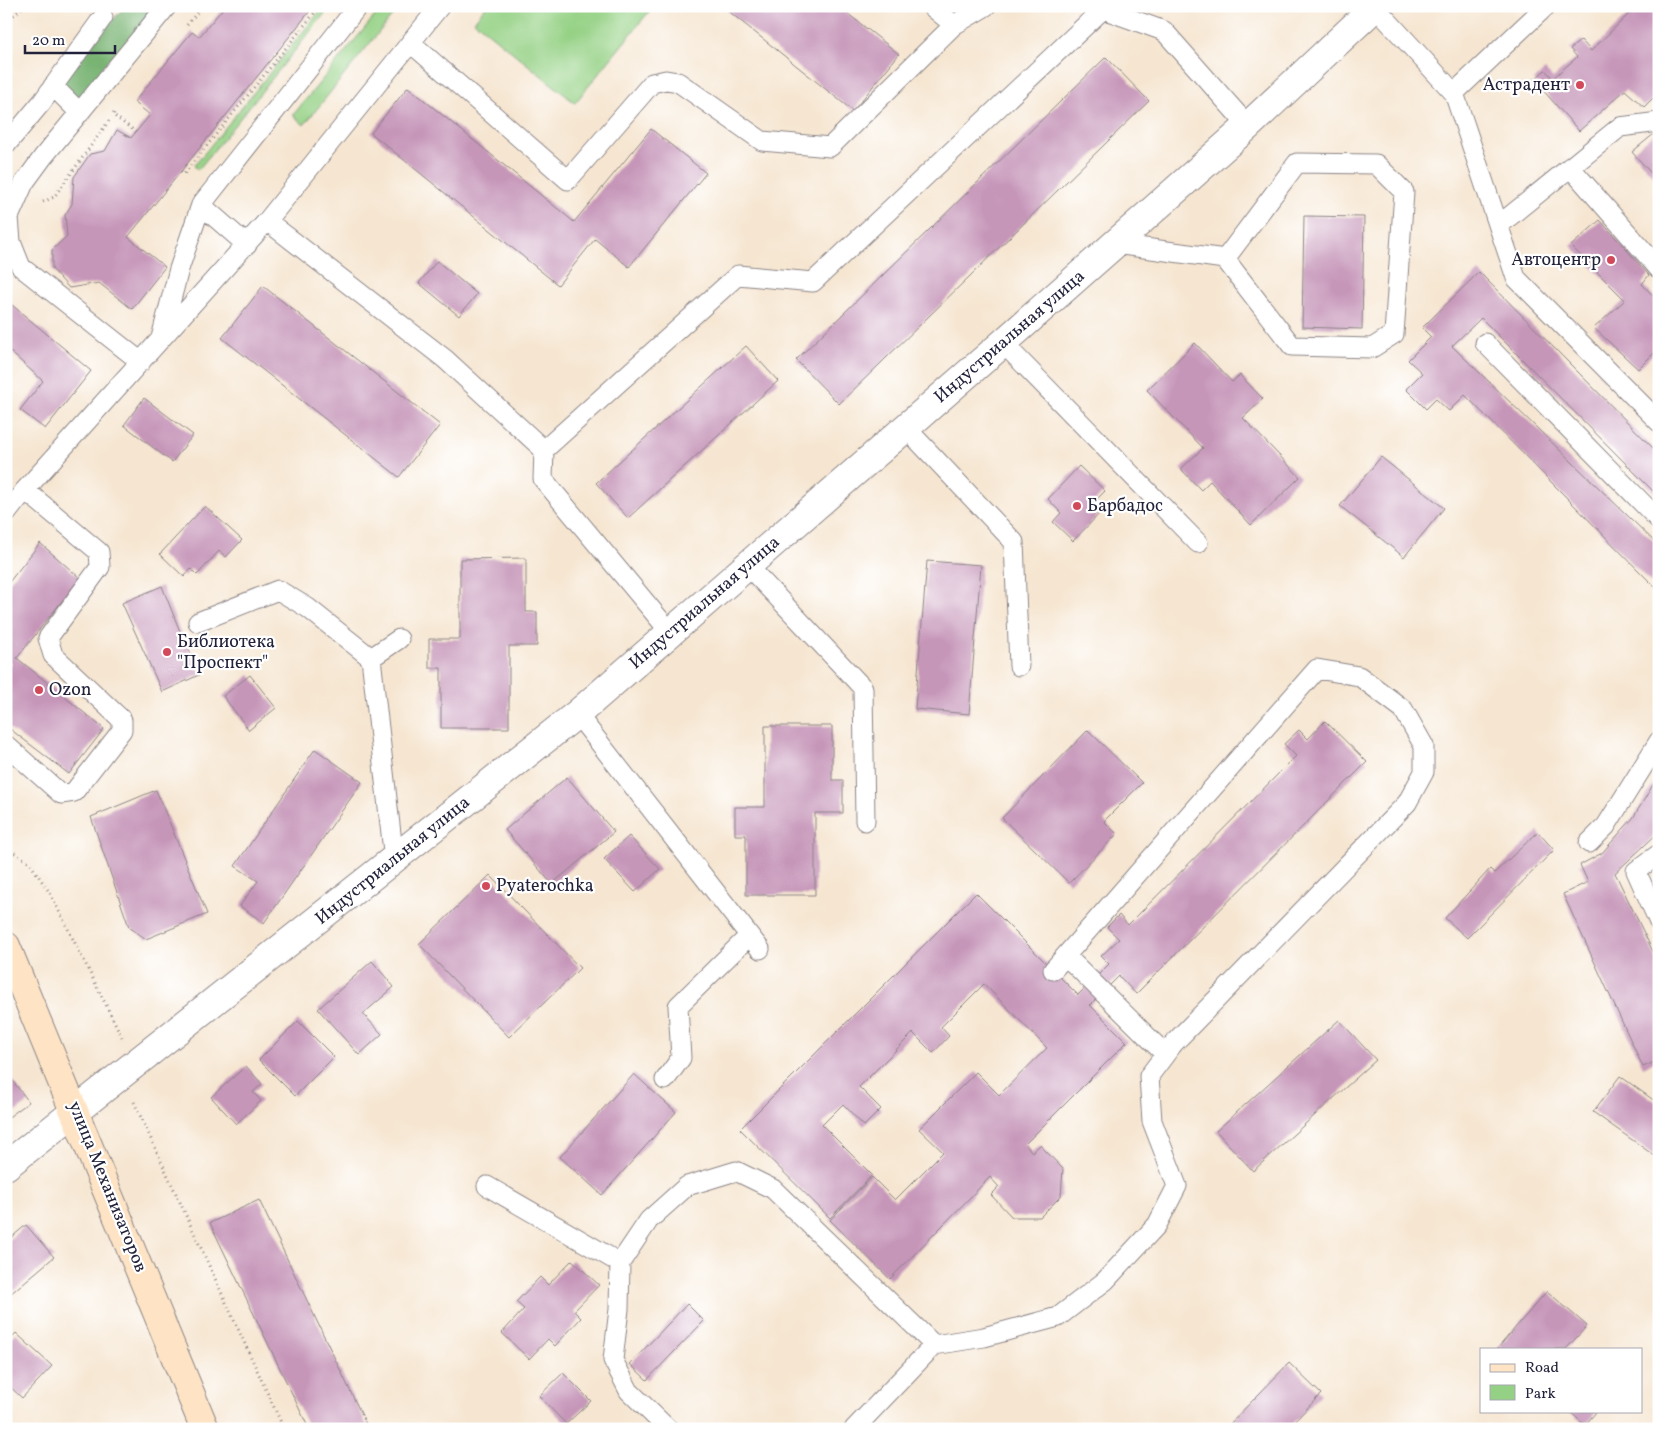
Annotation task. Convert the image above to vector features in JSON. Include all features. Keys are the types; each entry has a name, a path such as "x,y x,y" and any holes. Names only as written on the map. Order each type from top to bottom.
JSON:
{"main road":[{"name":"улица Механизаторов","path":"6,946 77,1112 205,1429"}],"street":[{"name":"Индустриальная улица","path":"6,1166 77,1112 577,714 1004,343 1248,126 1376,7"}],"lane":[{"path":"141,362 21,267 11,242 9,217 24,183 167,6"},
{"path":"160,342 179,269 201,205 358,6"},
{"path":"6,514 25,490 247,245 440,6"},
{"path":"931,6 954,25"},
{"path":"411,42 568,180 652,83 666,80 678,82 762,141 830,147 954,25 986,6"},
{"path":"1454,93 1546,6"},
{"path":"1376,7 1454,93 1516,278 1659,422"},
{"path":"671,633 543,479 544,450 738,275 813,282 1102,8 1164,32 1248,126"},
{"path":"6,145 53,86 103,17"},
{"path":"53,86 80,113"},
{"path":"1499,225 1620,127 1659,122"},
{"path":"1115,244 1225,259 1292,346 1372,348 1394,334 1404,192 1376,164 1297,163 1225,259"},
{"path":"1570,168 1659,269"},
{"path":"201,205 247,245"},
{"path":"267,221 445,359 544,450"},
{"path":"1004,343 1198,543"},
{"path":"1486,343 1659,520"},
{"path":"906,428 1014,542 1019,666"},
{"path":"6,745 61,794 74,792 122,730 122,720 53,655 48,638 100,568 99,552 25,490"},
{"path":"748,566 863,688 865,821"},
{"path":"198,622 278,590 308,608 370,658 394,860"},
{"path":"370,658 399,640"},
{"path":"854,1429 934,1345 984,1337 1058,1317 1105,1281 1156,1225 1177,1186 1152,1120 1149,1076 1166,1054 1407,803 1424,772 1424,746 1403,710 1359,676 1317,669 1054,970"},
{"path":"577,714 755,943 678,1006 681,1058 665,1080"},
{"path":"1590,844 1606,826 1659,741"},
{"path":"1659,854 1636,871 1659,922"},
{"path":"1066,956 1166,1054"},
{"path":"668,1429 628,1391 613,1360 619,1310 620,1263 649,1220 688,1186 736,1171 773,1189 934,1345"},
{"path":"487,1186 620,1263"}],"path":[{"path":"6,22 24,6"},
{"path":"184,28 202,6"},
{"path":"181,171 184,174 320,6"},
{"path":"1630,6 1634,10"},
{"path":"9,217 54,197 119,107"},
{"path":"113,115 136,132"},
{"path":"6,841 10,850 29,862 50,893 126,1046"},
{"path":"122,1076 284,1429"}],"green space":[{"path":"125,6 164,6 80,109 57,86"},
{"path":"324,6 331,6 198,170 194,166"},
{"path":"383,6 400,6 304,125 293,115"},
{"path":"486,6 649,6 652,8 575,103 474,21"}],"building":[{"path":"225,6 314,6 128,237 165,267 132,309 99,283 69,288 52,269 52,250 67,236 65,215 72,204 74,177 90,154 105,151 117,130 131,138 150,115 134,102 192,32 199,37"},
{"path":"722,6 838,6 899,54 853,111"},
{"path":"1637,6 1659,6 1659,92 1644,107 1625,90 1579,131 1534,80 1545,70 1553,78 1577,57 1570,49 1581,40 1591,51"},
{"path":"1106,57 1149,101 839,404 796,360"},
{"path":"408,87 574,222 651,129 706,173 629,267 595,239 558,285 371,133"},
{"path":"1655,133 1659,137 1659,182 1632,152"},
{"path":"1304,216 1364,217 1362,329 1302,327"},
{"path":"1600,220 1649,275 1642,284 1659,302 1659,348 1638,369 1594,328 1625,300 1571,246"},
{"path":"437,261 477,294 459,316 419,283"},
{"path":"1479,272 1659,454 1659,497 1481,318 1452,346 1659,546 1659,591 1465,395 1449,411 1436,399 1426,409 1406,389 1422,373 1408,360 1431,337 1422,328"},
{"path":"263,286 440,425 399,477 222,338"},
{"path":"6,300 91,371 45,429 20,410 43,381 6,348"},
{"path":"1195,343 1232,382 1240,375 1263,399 1243,418 1300,477 1251,525 1210,481 1201,490 1181,469 1203,448 1147,390"},
{"path":"746,346 778,381 628,518 596,483"},
{"path":"144,398 193,435 172,462 124,425"},
{"path":"1381,457 1444,508 1404,557 1340,506"},
{"name":"Барбадос","path":"1079,466 1105,491 1094,502 1102,511 1073,541 1053,522 1061,513 1048,499"},
{"path":"205,506 242,540 226,557 219,551 197,575 191,569 184,577 160,554"},
{"path":"40,543 80,578 17,658 104,729 69,774 6,726 6,670 12,663 6,659 6,586"},
{"path":"526,558 526,612 537,612 537,646 509,646 509,728 441,728 441,668 429,668 429,639 460,639 460,559"},
{"path":"927,561 981,565 969,714 915,709"},
{"name":"Библиотека \"Проспект\"","path":"162,586 179,629 201,674 162,692 122,603"},
{"path":"250,675 276,708 249,730 223,696"},
{"path":"1325,721 1367,762 1136,994 1119,976 1090,1005 1127,1042 1025,1144 1032,1152 1040,1145 1063,1169 1061,1196 1040,1217 1012,1217 991,1195 999,1187 990,1177 890,1279 830,1220 872,1177 895,1200 943,1152 919,1129 976,1072 999,1095 1047,1048 984,984 941,1027 949,1036 933,1053 913,1033 859,1087 881,1109 864,1126 843,1104 822,1125 872,1175 830,1218 740,1129 976,893 1078,995 1109,964 1101,956 1119,939 1107,927 1119,915 1128,925 1296,756 1284,744 1299,730 1308,739"},
{"path":"765,726 832,726 832,780 843,780 843,813 815,813 815,895 746,895 746,835 735,835 735,807 765,807"},
{"path":"1088,730 1142,783 1104,821 1117,834 1069,883 1002,818"},
{"path":"315,749 362,782 264,923 240,906 258,881 235,866"},
{"path":"1659,775 1659,832 1615,873 1659,964 1659,1060 1643,1067 1563,894 1588,882 1580,865 1602,853 1633,818"},
{"path":"567,777 614,832 552,884 505,830"},
{"path":"156,790 207,914 146,939 129,927 91,817"},
{"path":"1538,832 1554,850 1467,938 1445,918 1490,869 1494,873"},
{"path":"629,836 660,869 635,892 604,859"},
{"path":"490,875 580,968 509,1037 419,944"},
{"path":"372,961 394,987 363,1014 382,1034 359,1055 318,1009"},
{"path":"1339,1020 1376,1060 1253,1171 1216,1131"},
{"path":"298,1021 334,1057 295,1096 259,1060"},
{"path":"246,1066 262,1084 253,1092 261,1101 236,1124 211,1097"},
{"path":"634,1074 676,1112 602,1195 560,1157"},
{"path":"1620,1076 1659,1104 1659,1159 1593,1112"},
{"path":"12,1080 29,1102 6,1119 6,1084"},
{"path":"259,1200 367,1426 362,1429 309,1429 210,1223"},
{"path":"26,1225 54,1257 9,1295 6,1292 6,1242"},
{"path":"572,1260 599,1285 574,1311 581,1318 555,1346 548,1339 529,1359 502,1333 524,1309 516,1302 540,1277 548,1285"},
{"path":"1547,1291 1587,1326 1567,1348 1498,1348"},
{"path":"687,1304 704,1321 647,1380 630,1364"},
{"path":"16,1333 52,1366 22,1398 6,1383 6,1343"},
{"path":"1289,1363 1321,1394 1287,1429 1225,1429"},
{"path":"563,1373 591,1401 566,1424 539,1396"},
{"path":"1570,1412 1596,1412 1585,1425"}],"place":[{"name":"Астрадент","path":"1580,85"},
{"name":"Автоцентр","path":"1611,260"},
{"name":"Барбадос","path":"1077,506"},
{"name":"Библиотека \"Проспект\"","path":"167,652"},
{"name":"Ozon","path":"39,690"},
{"name":"Pyaterochka","path":"486,886"}]}
